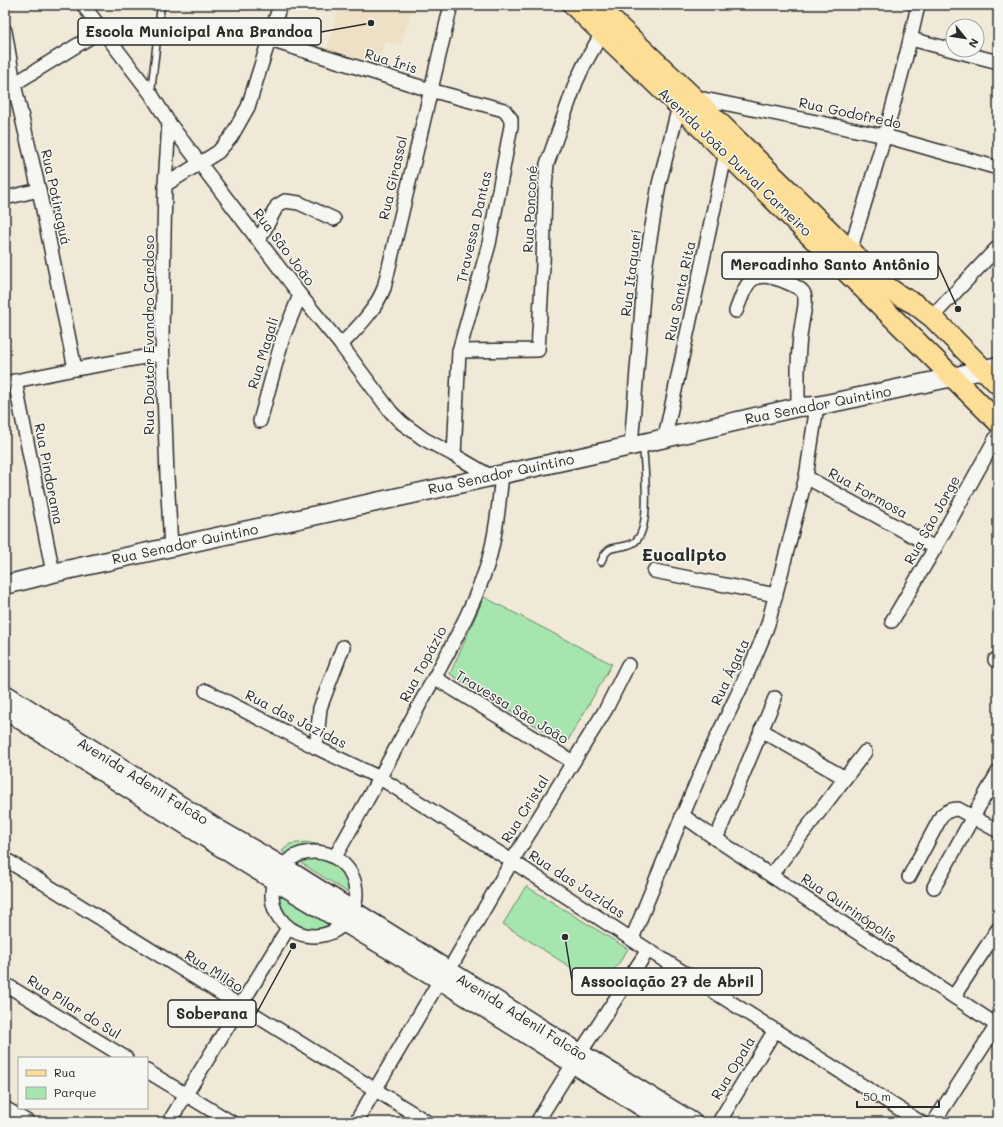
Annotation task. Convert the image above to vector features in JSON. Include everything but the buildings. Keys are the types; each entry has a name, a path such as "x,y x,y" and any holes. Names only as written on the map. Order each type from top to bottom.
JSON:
{"main road":[{"name":"Avenida João Durval Carneiro","path":"573,5 602,33 686,101 850,251 887,287 915,304 932,317 991,368 998,384"},
{"name":"Avenida João Durval Carneiro","path":"596,5 686,101 726,152 998,422"}],"street":[{"name":"Rua São João","path":"83,5 151,94 169,123 200,164 300,295 341,345 391,412 402,423 424,439 496,475"},
{"path":"165,185 218,152 231,137 240,123 248,107 280,5"},
{"name":"Rua Girassol","path":"341,345 371,313 379,301 384,288 451,5"},
{"path":"850,251 885,136 911,39 918,5"},
{"path":"14,84 102,30"},
{"name":"Rua Potiraguá","path":"5,31 14,84 39,190 75,369"},
{"name":"Rua Ponconé","path":"459,351 538,350 544,265 544,188 548,164 576,82 602,33"},
{"path":"911,39 998,62"},
{"name":"Rua Íris","path":"270,40 430,90 504,110"},
{"name":"Rua Godofredo","path":"686,101 885,136 998,168"},
{"name":"Rua Itaquarí","path":"637,444 645,269 659,184 686,101"},
{"name":"Travessa Dantas","path":"454,454 459,351 489,244 511,126 511,119 504,110"},
{"name":"Rua Doutor Evandro Cardoso","path":"169,123 165,185 162,354 171,547"},
{"name":"Rua Santa Rita","path":"665,437 726,152"},
{"path":"5,198 39,190"},
{"path":"259,240 277,206 285,201 299,204 334,219"},
{"path":"932,317 998,247"},
{"path":"736,311 744,290 753,279 759,276 768,275 785,281 803,292 805,295 799,340 798,408"},
{"name":"Rua Magali","path":"260,421 282,337 300,295"},
{"path":"10,382 162,354"},
{"name":"Rua Senador Quintino","path":"5,585 53,573 665,437 991,368"},
{"name":"Rua Pindorama","path":"10,382 53,573"},
{"name":"Rua Ágata","path":"632,939 682,815 761,645 776,596 806,477 817,406"},
{"name":"Rua São Jorge","path":"892,621 935,548 998,434"},
{"name":"Rua Topázio","path":"334,857 380,778 462,626 486,567 497,522 496,475"},
{"name":"Rua Formosa","path":"806,477 935,548"},
{"path":"654,571 776,596"},
{"path":"315,747 320,708 343,647"},
{"name":"Rua Cristal","path":"356,1122 512,861 606,709 628,665"},
{"name":"Travessa São João","path":"434,678 573,762"},
{"name":"Rua das Jazidas","path":"206,691 315,747 380,778 512,861 648,950 916,1121"},
{"name":"Avenida Adenil Falcão","path":"5,694 14,710 349,916 619,1085 692,1122"},
{"path":"716,839 775,698"},
{"path":"761,730 845,778"},
{"path":"771,875 865,752"},
{"path":"934,887 974,818 998,772"},
{"path":"909,877 945,812 953,809 958,810 998,831"},
{"name":"Rua Quirinópolis","path":"682,815 997,1026"},
{"path":"306,852 321,852 334,857 346,867 354,880 356,896 349,916 335,930 324,935 311,936 299,934 288,928 282,922 273,906 271,898 278,873 293,857 306,852"},
{"name":"Rua Milão","path":"5,860 427,1122"},
{"path":"169,1122 288,928"},
{"path":"954,996 998,929"},
{"path":"538,1122 576,1058 648,950"},
{"name":"Rua Pilar do Sul","path":"5,984 124,1057"},
{"path":"934,1122 997,1026"},
{"name":"Rua Opala","path":"719,1122 775,1030"},
{"path":"148,1072 231,1122"},
{"name":"Avenida Adenil Falcão","path":"619,1085 666,1122"},
{"path":"5,1108 28,1122"}],"lane":[{"path":"151,94 162,5"},
{"path":"601,562 606,552 611,549 633,544 644,529 646,500 637,444"}],"shaded area":[{"path":"340,5 413,5 401,45 385,41 378,66 326,51"}],"green space":[{"path":"484,597 612,664 566,744 450,674"},
{"path":"305,842 321,845 335,850 346,869 350,880 352,895 282,851 290,844"},
{"path":"265,879 338,924 315,931 307,930 295,925 279,912 271,901"},
{"path":"526,886 628,949 603,988 503,924"}],"place":[{"name":"Escola Municipal Ana Brandoa","path":"371,23"},
{"name":"Mercadinho Santo Antônio","path":"958,309"},
{"name":"Associação 27 de Abril","path":"565,937"},
{"name":"Soberana","path":"293,946"}],"district":[{"name":"Eucalipto","path":"684,555"}]}
